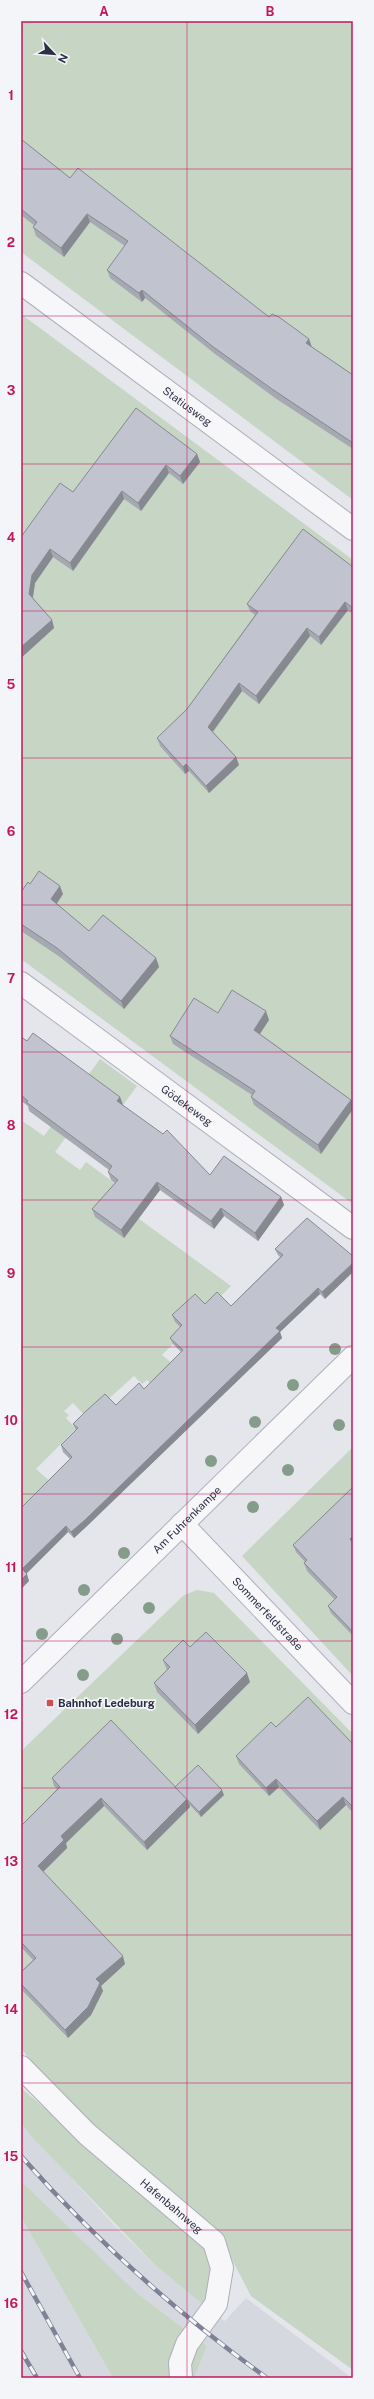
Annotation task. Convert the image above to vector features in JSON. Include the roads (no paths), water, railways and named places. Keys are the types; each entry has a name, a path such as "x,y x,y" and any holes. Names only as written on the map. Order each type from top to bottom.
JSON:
{"street":[{"name":"Statiusweg","path":"21,283 353,529"},
{"name":"Gödekeweg","path":"21,983 353,1228"},
{"name":"Am Fuhrenkampe","path":"21,1682 353,1357"},
{"name":"Sommerfeldstraße","path":"182,1524 353,1703"},
{"name":"Hafenbahnweg","path":"21,2068 87,2134 214,2242 222,2268 216,2304 187,2344 180,2363 181,2378"}],"railway":[{"path":"21,2156 107,2246 169,2302 267,2378"},
{"path":"21,2272 80,2378"},
{"path":"21,2351 37,2378"}],"place":[{"name":"Bahnhof Ledeburg","path":"50,1703"}]}
